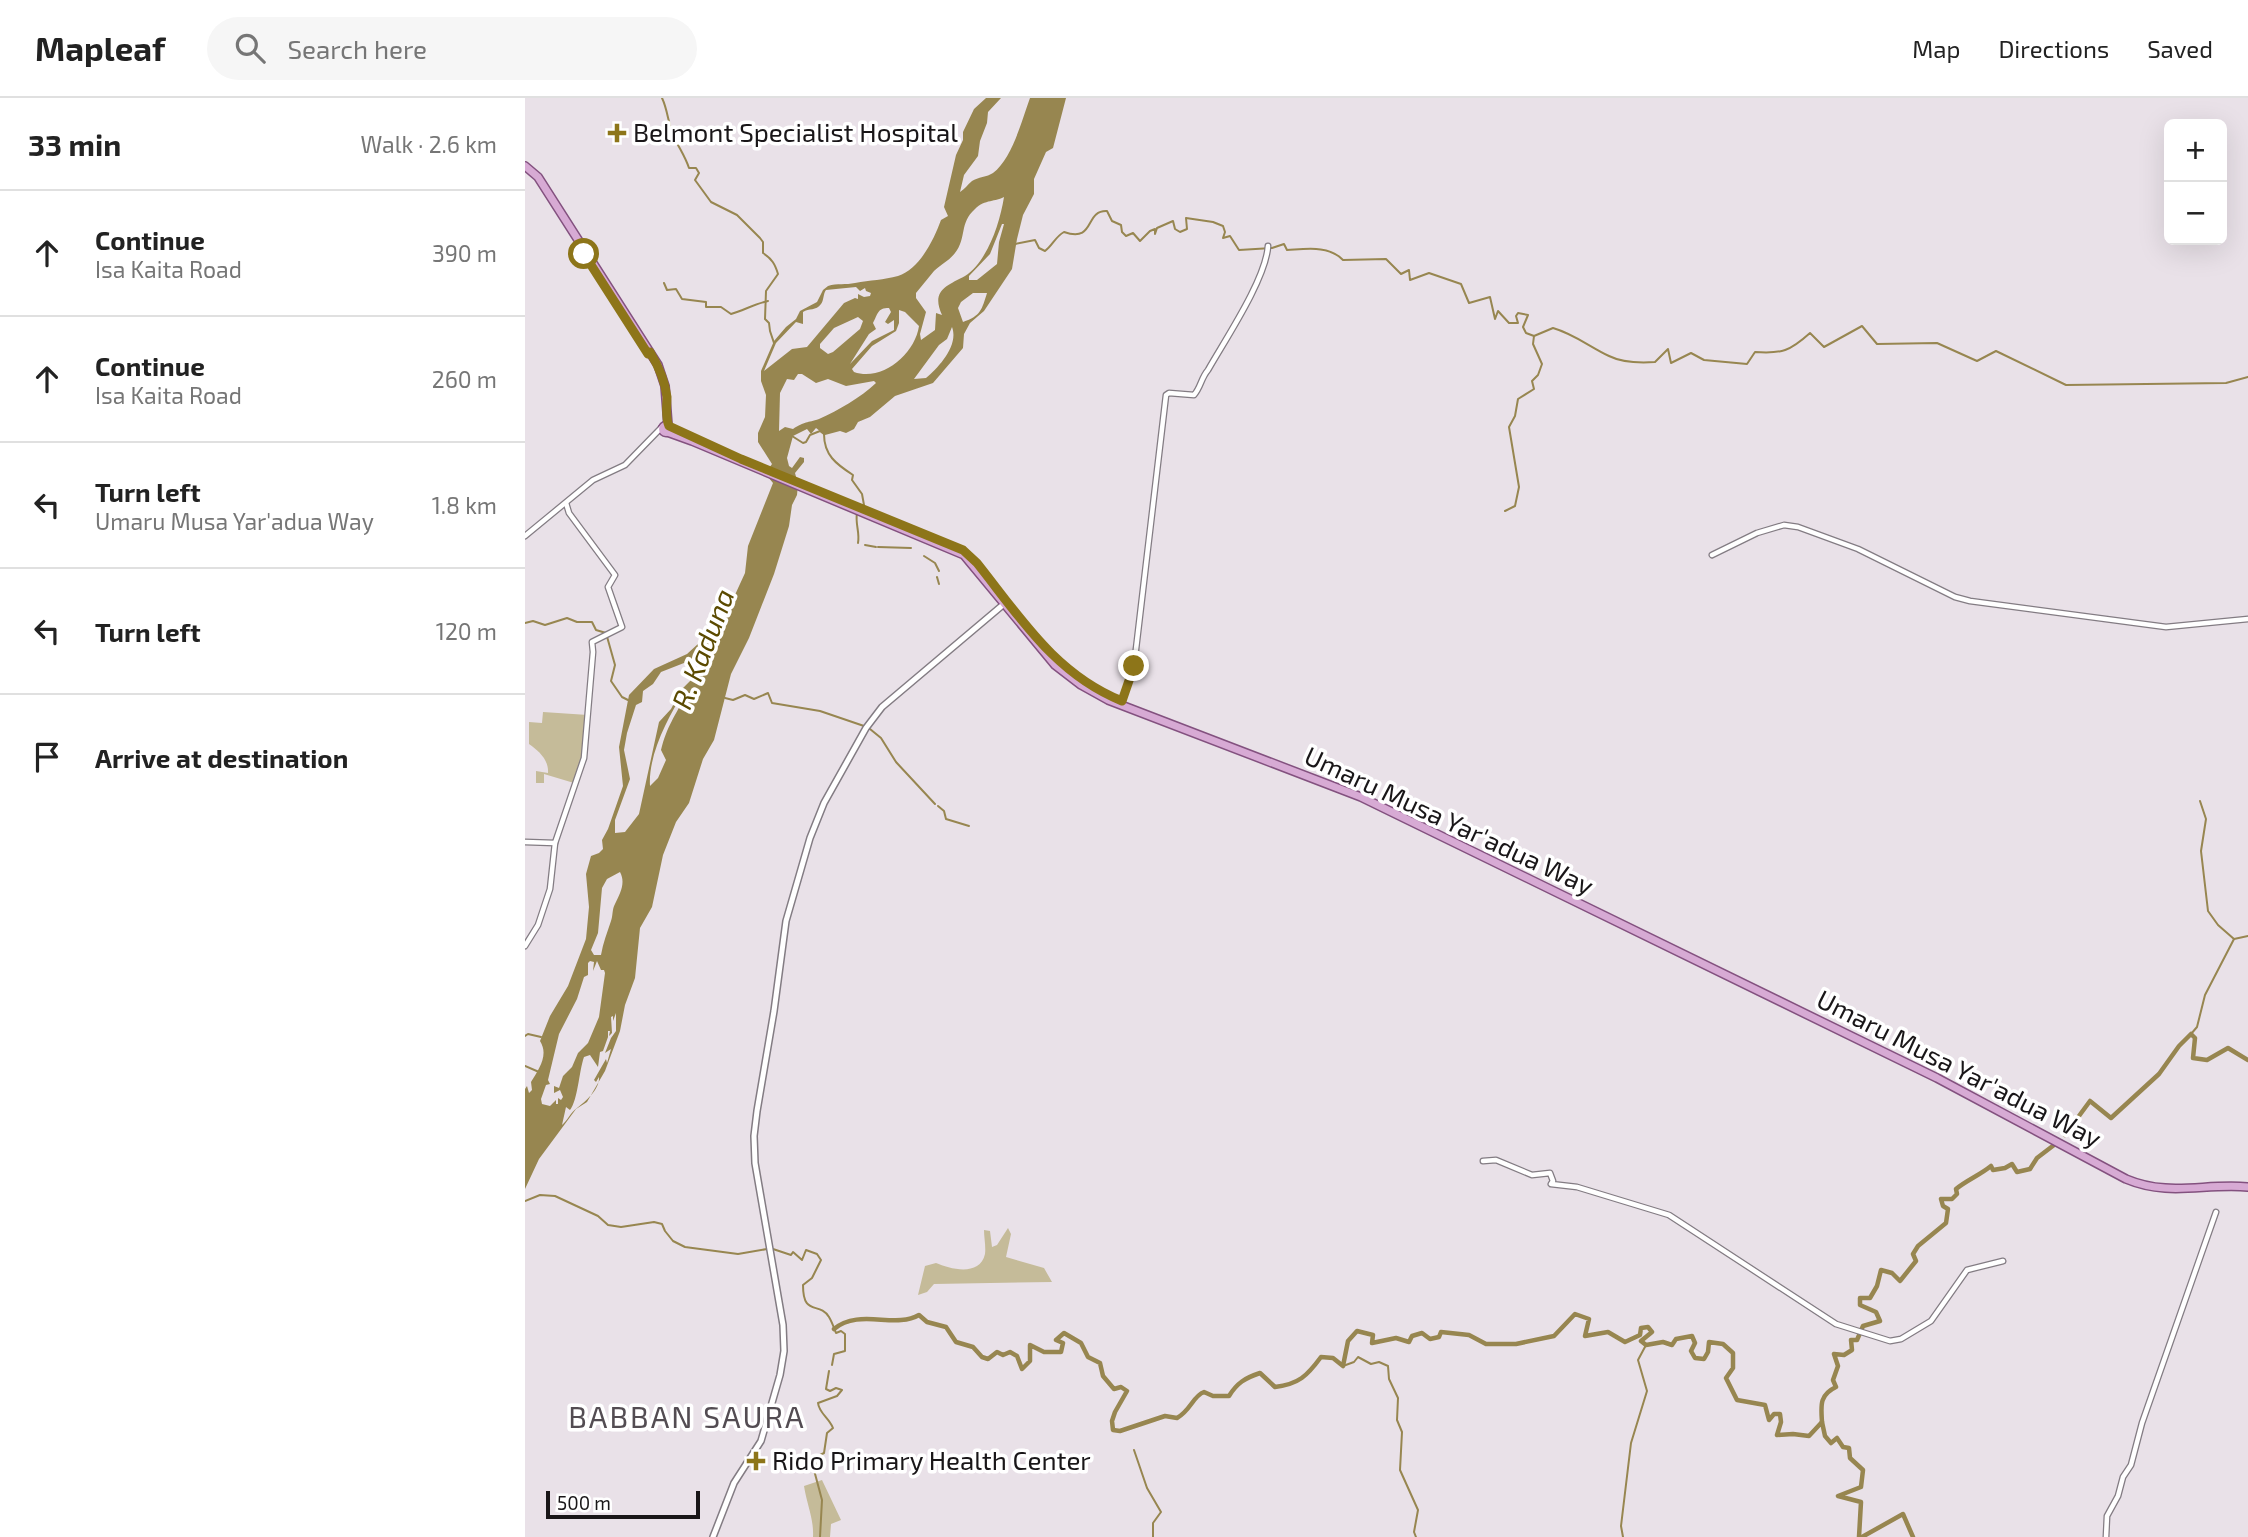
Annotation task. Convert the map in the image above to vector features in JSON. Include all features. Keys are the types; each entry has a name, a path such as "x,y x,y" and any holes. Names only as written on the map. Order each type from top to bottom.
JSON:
{"main road":[{"path":"525,168 535,178 664,380 666,428"},
{"name":"Umaru Musa Yar'adua Way","path":"666,428 963,550 971,556 1058,662 1085,683 1131,707"},
{"name":"Umaru Musa Yar'adua Way","path":"809,488 960,553 968,559 1041,651 1093,693 1348,790 1937,1076 2139,1184 2165,1190 2248,1185"},
{"path":"713,1537 734,1483 761,1441 780,1375 784,1320 755,1163 754,1136 775,1010 786,921 810,838 830,792 866,728 882,706 1005,605"}],"street":[{"path":"1122,701 1134,666 1166,395 1194,395 1202,377 1239,318 1265,261 1268,248"},
{"path":"525,537 583,487 625,465 666,428"},
{"path":"608,466 614,471"},
{"path":"525,946 538,925 550,890 555,844 587,747 593,652 591,642 622,627 608,587 615,575 569,513 566,503"},
{"path":"1712,555 1757,533 1784,526 1809,530 1858,549 1955,597 1970,601 2166,627 2248,618"},
{"path":"525,842 555,844"},
{"path":"1483,1161 1496,1160 1532,1175 1550,1173 1551,1184 1577,1187 1669,1215 1836,1324 1890,1341 1901,1339 1931,1321 1967,1270 2003,1261"},
{"path":"2106,1537 2107,1516 2123,1477 2131,1465 2142,1423 2216,1212"}],"shaded area":[{"path":"543,712 588,715 585,750 574,783 544,774 544,783 536,783 536,771 548,773 548,768 543,756 529,744 529,722 542,723"},
{"path":"1008,1228 1011,1234 1006,1257 1044,1268 1052,1282 934,1284 927,1292 918,1295 925,1266 936,1263 971,1269 982,1261 985,1254 984,1230 990,1231 992,1247 997,1245"},
{"path":"822,1480 841,1520 831,1524 830,1537 813,1537 804,1486"}],"water":[{"name":"R. Kaduna","path":"986,98 1001,98 988,112 978,156 964,175 960,192 972,181 991,174 1000,167 1016,138 1030,98 1066,98 1053,148 1046,152 1034,179 1034,194 1023,215 1012,269 984,311 970,323 964,334 963,348 933,383 895,396 870,417 858,422 854,429 846,433 840,431 825,435 816,428 811,434 807,429 793,436 787,458 789,466 792,468 800,457 804,458 804,462 795,473 797,495 792,505 789,526 749,638 731,674 714,740 703,759 689,803 676,822 663,855 652,907 640,928 635,978 625,1005 620,1031 605,1071 596,1082 594,1080 606,1059 607,1063 611,1049 605,1053 616,1031 616,1013 613,1021 613,1016 611,1017 612,1033 609,1036 608,1031 598,1067 590,1055 584,1057 575,1099 570,1110 566,1107 562,1125 576,1109 539,1159 525,1189 525,1089 527,1086 529,1093 532,1090 531,1082 540,1067 544,1051 540,1041 550,1016 568,986 586,939 589,907 586,874 591,856 603,849 602,840 623,786 619,747 629,695 654,669 687,654 723,621 745,573 748,546 773,483 767,471 772,464 758,442 758,433 765,417 766,395 761,371 774,341 796,319 800,311 817,302 828,286 898,276 913,267 930,244 941,220 948,216 944,207 956,155 963,140 963,132 974,109","holes":["1004,197 988,249 980,261 965,276 942,290 938,300 942,315 936,313 935,330 921,340 926,312 916,298 916,293 934,271 955,253 970,214 986,202","1002,224 997,264 977,280 969,280 969,276 990,254","856,287 860,291 865,288 871,293 870,296 858,294 858,299 844,303 807,347 792,349 764,371 776,343 796,322 803,324 803,312 819,306 826,290","973,293 987,293 980,311 963,322 958,308 961,302","889,308 891,312 885,322 888,324 894,320 894,330 872,341 850,364 869,334 876,329 873,323 877,314 880,310","899,310 905,312 919,326 904,355 886,369 875,373 854,372 852,369 872,346 896,331","858,317 863,321 860,329 828,354 820,348 820,344 834,328","952,327 953,341 942,362 926,378 914,379 939,345 947,339","798,374 802,374 816,383 828,379 846,386 874,381 876,383 842,408 793,429 785,427 779,431 780,393 787,379 794,380","712,646 702,667 706,674 700,673 681,690 671,709 659,722 639,814 625,832 615,833 615,820 630,779 624,750 636,705 642,702 643,691 653,684 661,672 684,663 689,665","684,692 686,695 661,750 666,760 658,778 650,786 656,749","620,872 622,888 613,908 601,955 594,955 591,950 598,933 602,888 607,879","597,961 605,973 599,1017 588,1043 563,1076 559,1088 554,1086 554,1093 560,1090 563,1097 561,1100 558,1098 558,1104 556,1100 550,1106 542,1104 546,1085 550,1084 548,1080 559,1034 577,999 584,977 588,975 588,963 594,962 593,971"]}],"waterway":[{"path":"662,98 672,132 689,168 696,168 699,173 695,180 711,202 737,215 760,238 763,242 763,253 776,267 778,274 766,291 765,319 769,323 774,343"},
{"path":"1015,244 1035,240 1039,248 1045,251 1064,232 1081,233 1086,230 1095,215 1107,211 1112,221 1121,225 1126,236 1133,233 1140,241 1150,231 1155,229 1155,234 1157,228 1173,221 1175,229 1180,232 1187,229 1186,218 1213,222 1223,226 1223,238 1230,236 1239,250 1272,248 1284,244 1287,250 1324,250 1343,260 1386,259 1401,274 1409,270 1410,280 1429,273 1461,284 1469,303 1490,297 1495,319 1498,311 1509,323 1518,323 1518,313 1528,315 1523,327 1526,333 1534,336 1553,328 1609,356 1632,362 1655,362 1668,349 1671,363 1691,353 1704,360 1747,364 1755,352 1785,350 1810,333 1824,347 1862,326 1877,344 1937,343 1977,361 1996,351 2066,385 2226,383 2248,377"},
{"path":"664,283 667,290 676,289 682,299 706,302 706,307 721,307 731,314 768,301"},
{"path":"1505,511 1515,506 1519,487 1509,427 1515,416 1518,399 1534,389 1532,381 1538,375 1542,364 1533,344 1534,336"},
{"path":"792,436 803,443 810,435 820,431 824,434 826,448 832,458 853,475 852,480 862,494 864,505 860,506"},
{"path":"857,513 858,543"},
{"path":"865,545 876,547"},
{"path":"878,547 911,548"},
{"path":"924,556 935,563 939,571"},
{"path":"937,577 939,584"},
{"path":"525,623 533,621 545,625 567,618 577,622 592,622 596,630 606,633 615,665 611,681 622,697 628,700"},
{"path":"725,698 733,700 745,695 754,699 768,693 772,703 820,711 864,726"},
{"path":"870,729 881,738 896,762 935,804"},
{"path":"2200,801 2206,819 2201,851 2208,911 2218,925 2234,939"},
{"path":"938,806 944,811 946,819 969,826"},
{"path":"2191,1034 2197,1027 2205,995 2234,939 2248,936"},
{"path":"525,1036 528,1034 541,1037"},
{"path":"2065,1135 2090,1101 2111,1118 2159,1074 2191,1034 2195,1038 2193,1058 2207,1060 2228,1048 2248,1060"},
{"path":"525,1066 539,1072"},
{"path":"1822,1422 1824,1397 1836,1387 1833,1380 1838,1366 1834,1354 1844,1355 1852,1350 1851,1340 1857,1340 1863,1326 1880,1321 1876,1312 1860,1305 1860,1298 1870,1298 1877,1286 1881,1270 1892,1273 1900,1281 1916,1261 1913,1254 1918,1246 1946,1223 1948,1209 1943,1206 1941,1199 1952,1199 1957,1194 1956,1189 1991,1166 1993,1170 2012,1164 2017,1172 2030,1169 2037,1158 2054,1145"},
{"path":"525,1201 540,1195 555,1196 598,1216 608,1225 621,1227 654,1222 662,1224 673,1241 685,1247 738,1254 767,1249"},
{"path":"773,1249 791,1255 793,1252 802,1260 806,1250 817,1254 821,1260 812,1278 803,1285 804,1295 809,1305 825,1312 836,1333 841,1331 845,1334 845,1351 834,1354 832,1365"},
{"path":"834,1329 854,1320 899,1320 919,1315 927,1322 946,1327 956,1342 973,1347 982,1357 988,1359 997,1352 1003,1355 1010,1352 1017,1356 1022,1369 1030,1361 1030,1345 1044,1352 1061,1352 1063,1343 1056,1340 1064,1333 1081,1343 1088,1357 1100,1363 1103,1376 1114,1389 1121,1387 1127,1391 1112,1421 1113,1430 1120,1431 1165,1416 1177,1418 1200,1394 1204,1392 1213,1396 1229,1396 1242,1382 1260,1373 1275,1387 1302,1378 1321,1357 1333,1358 1343,1366 1348,1341 1357,1331 1373,1335 1372,1343 1396,1338 1409,1342 1412,1336 1422,1333 1430,1339 1439,1337 1441,1332 1469,1335 1486,1344 1516,1344 1554,1336 1575,1314 1589,1319 1585,1336 1608,1332 1625,1342 1640,1335 1641,1328 1648,1327 1652,1332 1641,1341 1646,1345 1663,1342 1672,1345 1676,1339 1692,1336 1695,1343 1691,1351 1695,1358 1704,1359 1709,1342 1723,1344 1733,1353 1733,1368 1726,1378 1737,1400 1765,1405 1769,1420 1774,1414 1780,1414 1781,1422 1777,1435 1809,1436 1822,1422 1825,1436 1831,1443 1837,1438 1843,1447 1849,1448 1850,1458 1863,1470 1861,1487 1838,1496 1861,1502 1859,1537"},
{"path":"1623,1537 1621,1526 1631,1443 1647,1391 1638,1360 1646,1345"},
{"path":"1343,1366 1354,1362 1358,1357 1371,1364 1379,1362 1388,1366 1389,1379 1398,1398 1397,1420 1402,1432 1400,1470 1418,1510 1414,1532 1416,1537"},
{"path":"820,1537 822,1500 814,1470 818,1456 824,1453 827,1433 833,1428 818,1403 837,1396 842,1390 826,1389 829,1371"},
{"path":"1134,1450 1147,1488 1161,1512 1153,1523 1153,1537"},
{"path":"1862,1537 1903,1514 1913,1537"}],"place":[{"name":"Belmont Specialist Hospital","path":"617,133"},
{"name":"Rido Primary Health Center","path":"756,1461"}],"district":[{"name":"BABBAN SAURA","path":"687,1418"}],"route":[{"path":"584,254 648,354 650,352 658,365 665,386 666,418 674,430 963,550 977,563 1047,651 1069,672 1098,690 1122,701 1134,666"}]}
